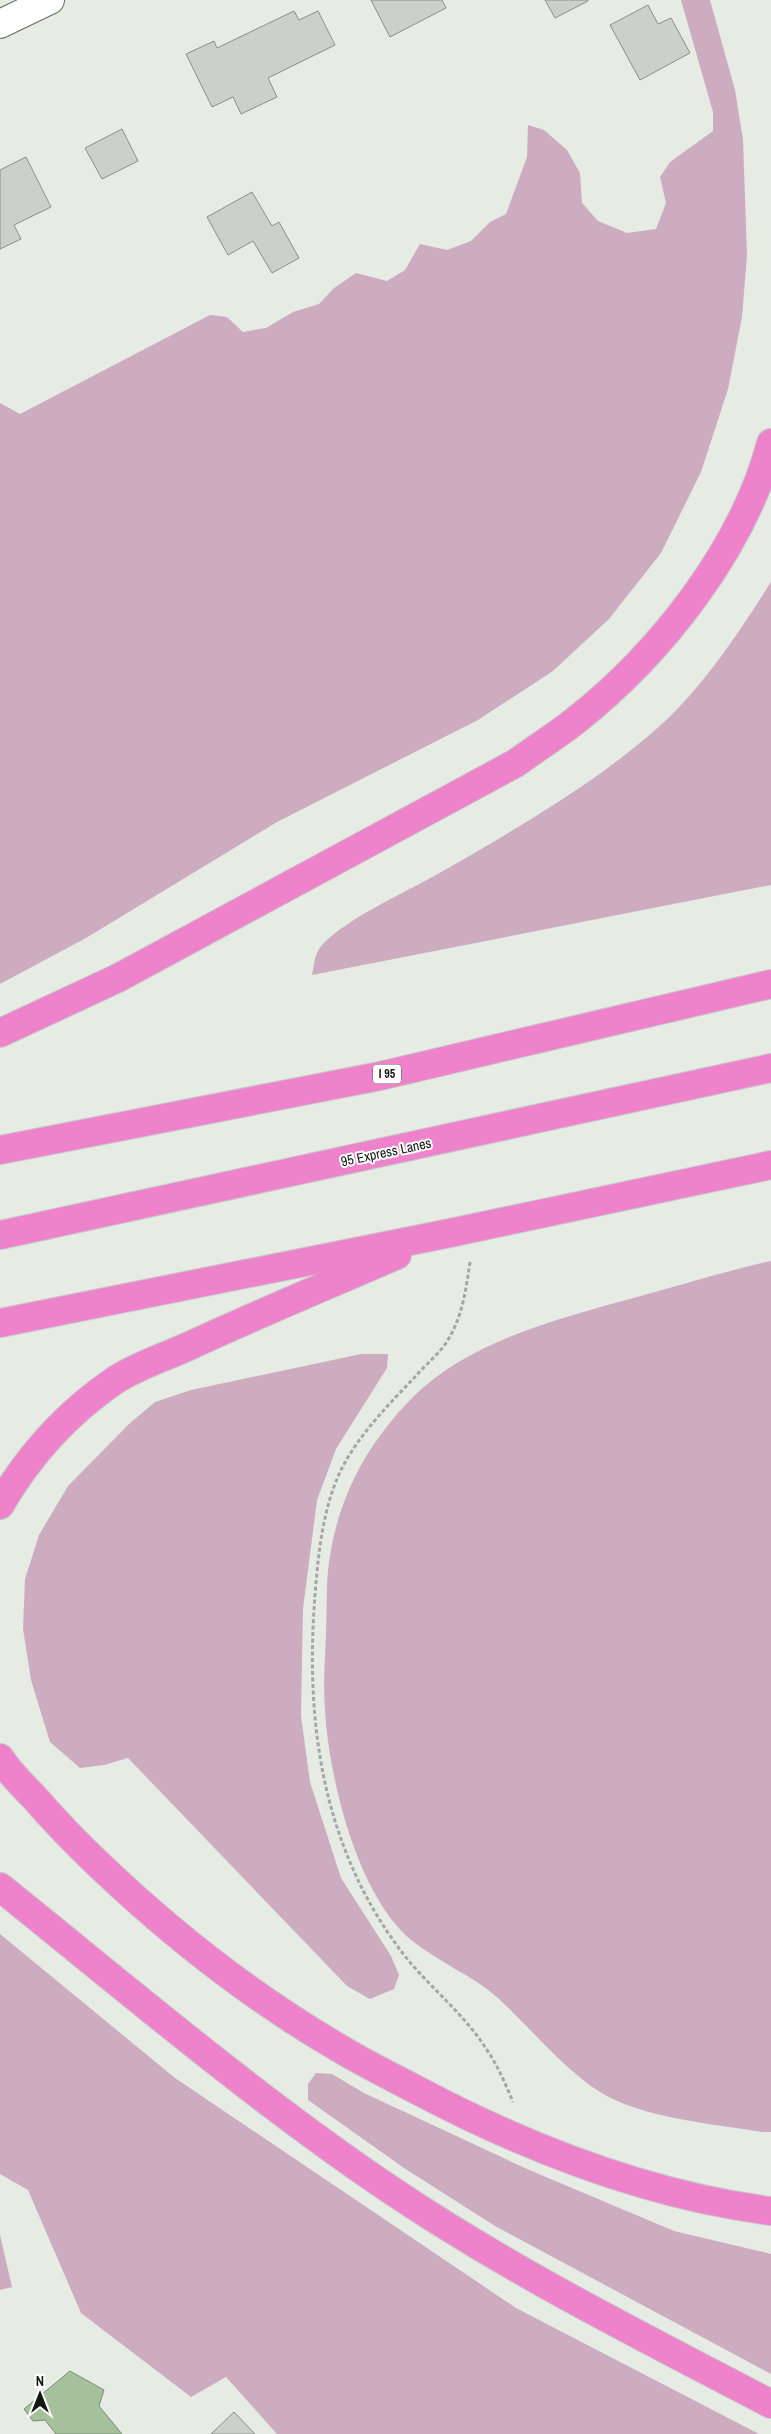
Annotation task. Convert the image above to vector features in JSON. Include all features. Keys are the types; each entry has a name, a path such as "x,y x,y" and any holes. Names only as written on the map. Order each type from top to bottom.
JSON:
{"highway":[{"path":"0,1033 118,978 490,777 516,762 575,721 629,672 662,637 711,573 743,517 771,443"},
{"name":"I 95","path":"0,1150 380,1076 736,993 771,983"},
{"name":"95 Express Lanes","path":"0,1234 771,1068"},
{"path":"0,1323 462,1230 771,1165"},
{"path":"0,1505 18,1475 51,1434 74,1412 116,1380 248,1318 462,1230"},
{"path":"0,1758 69,1836 128,1893 192,1947 257,1996 344,2051 467,2117 533,2146 646,2185 739,2207 771,2211"},
{"path":"0,1887 273,2106 389,2189 511,2265 771,2404"}],"street":[{"path":"0,24 50,0"}],"path":[{"path":"462,1230 466,1293 451,1334 444,1345 381,1414 346,1460 331,1494 317,1570 313,1622 312,1681 316,1733 324,1785 337,1831 374,1911 398,1948 485,2046 499,2071 533,2146"}],"shaded area":[{"path":"681,0 710,0 735,90 743,140 747,255 742,317 728,389 701,472 661,553 609,619 553,671 478,720 277,822 86,938 0,984 0,403 20,414 210,315 227,317 243,332 266,328 293,312 319,304 334,288 356,273 387,281 405,270 420,244 447,250 471,241 490,222 506,214 527,157 528,125 544,130 567,150 580,173 582,203 598,221 627,233 656,229 666,203 660,177 670,162 713,131 713,112"},
{"path":"771,582 771,885 312,975 317,953 324,943 337,932 371,910 436,875 554,805 612,765 663,723 679,708 708,674"},
{"path":"771,1261 771,2132 762,2132 700,2123 657,2114 617,2101 600,2092 572,2071 498,1998 411,1940 392,1920 375,1895 349,1834 340,1801 328,1738 324,1682 328,1571 337,1523 354,1478 366,1457 394,1417 411,1399 434,1379 459,1362 516,1334 578,1314"},
{"path":"361,1354 388,1354 387,1368 336,1449 317,1500 303,1609 301,1716 310,1782 341,1878 391,1956 399,1975 394,1989 370,1999 347,1986 128,1758 104,1765 80,1768 50,1742 31,1680 23,1629 25,1579 39,1535 68,1486 129,1424 155,1402 191,1390"},
{"path":"0,1934 175,2078 516,2308 759,2434 277,2434 226,2377 191,2397 81,2313 28,2190 0,2174"},
{"path":"316,2073 332,2074 364,2093 527,2169 674,2231 771,2254 771,2374 495,2226 404,2168 308,2100 308,2084"},
{"path":"0,2235 12,2287 0,2290"},
{"path":"70,2371 104,2390 99,2406 122,2434 56,2434 45,2420 33,2421 24,2409"}],"building":[{"path":"371,0 442,0 446,8 390,37"},
{"path":"545,0 588,0 588,1 555,18"},
{"path":"648,5 658,24 671,18 690,53 640,80 610,25"},
{"path":"294,11 299,20 318,11 335,45 268,78 277,97 241,114 233,97 212,107 186,54 214,41 217,48"},
{"path":"122,129 138,161 102,179 85,148"},
{"path":"26,157 51,207 14,225 21,239 0,249 0,170"},
{"path":"252,192 272,226 279,222 299,258 272,273 253,241 228,255 207,217"},
{"path":"234,2412 255,2434 211,2434"}]}
